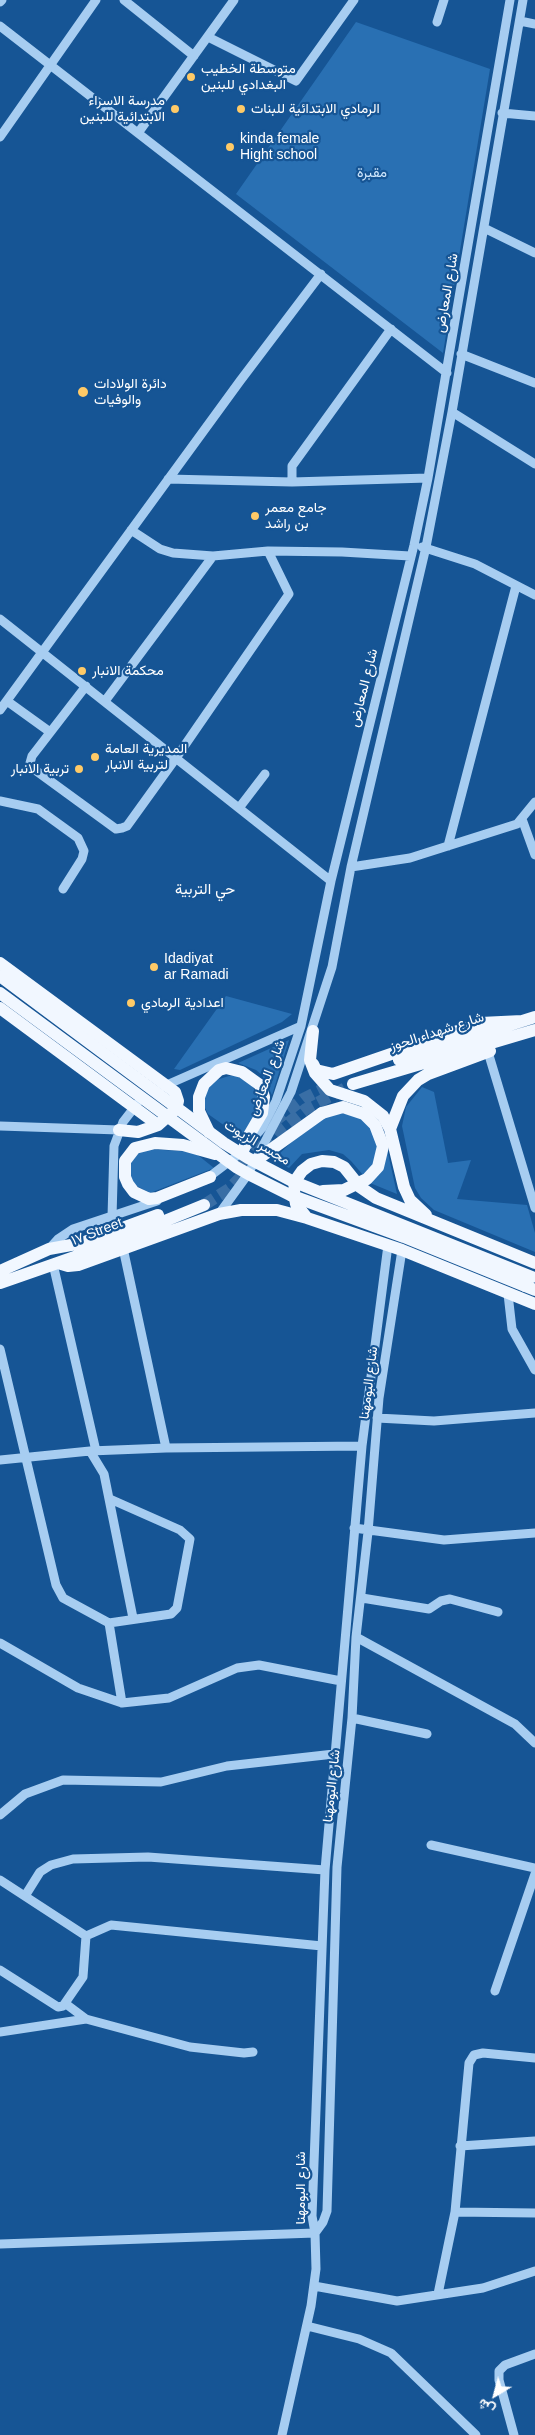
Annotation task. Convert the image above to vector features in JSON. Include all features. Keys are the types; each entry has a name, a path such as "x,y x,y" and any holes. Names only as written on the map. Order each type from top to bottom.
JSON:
{"main road":[{"path":"0,963 167,1084 175,1092 178,1105 168,1118 158,1126 138,1132 119,1130"},
{"name":"مجسر الزيوت","path":"0,976 209,1132 270,1170 532,1283"},
{"name":"مجسر الزيوت","path":"0,993 252,1176 290,1194 532,1283"},
{"path":"0,1008 158,1126"},
{"name":"شارع شهداء الحوز","path":"351,1080 528,1028 535,1017"},
{"path":"310,1060 316,1070 333,1074 481,1023 528,1028"},
{"path":"307,1028 310,1060 315,1073 326,1087 371,1105 383,1116 390,1129 404,1187 410,1200 422,1212 449,1228"},
{"path":"390,1129 403,1096 418,1080 428,1074 508,1045 528,1028"},
{"path":"209,1132 201,1119 199,1097 208,1078 213,1073 226,1068 250,1076 263,1090 262,1113 248,1137 243,1151"},
{"path":"255,1161 322,1112 343,1107 364,1114 379,1131 382,1153 374,1174 360,1184 336,1191 314,1190"},
{"path":"210,1176 157,1198 141,1196 128,1184 125,1177 125,1161 135,1148 155,1143 183,1144 222,1156"},
{"path":"307,1218 296,1204 294,1193 296,1181 306,1167 316,1162 328,1161 344,1167 360,1187 376,1198 535,1263"},
{"name":"١٧ Street","path":"0,1283 55,1263 205,1201 82,1243 48,1249"},
{"path":"55,1263 68,1266 78,1265 219,1214 242,1210 268,1210 287,1212 388,1245 535,1304"},
{"path":"0,1268 48,1249"}],"street":[{"path":"0,137 96,0"},
{"path":"124,0 194,56"},
{"path":"138,133 234,0"},
{"path":"208,37 296,81 354,0"},
{"path":"437,22 444,0"},
{"name":"شارع المعارض","path":"219,1214 234,1196 255,1161 290,1092 307,1028 316,960 331,881 414,545 428,478 510,0"},
{"name":"شارع المعارض","path":"48,1249 58,1239 73,1230 186,1190 210,1176 243,1151 262,1128 272,1109 332,968 351,867 426,548 452,412 502,113 523,0"},
{"path":"520,22 535,24"},
{"path":"0,26 447,373"},
{"path":"502,113 535,116"},
{"path":"484,228 535,254"},
{"path":"0,710 168,479 321,274"},
{"path":"292,482 292,466 392,329"},
{"path":"462,354 535,383"},
{"path":"452,412 535,464"},
{"path":"168,479 292,482 428,478"},
{"path":"131,530 160,549 173,553 213,556 268,552 410,556"},
{"path":"414,545 475,564 535,595"},
{"path":"86,686 32,756 30,763 31,767 116,829 127,826 290,594 268,552"},
{"path":"105,701 213,556"},
{"path":"448,846 516,586"},
{"path":"0,619 43,651 331,881"},
{"path":"7,701 50,732"},
{"path":"239,808 265,774"},
{"path":"0,801 38,810 78,838 84,852 82,859 63,889"},
{"path":"351,867 401,860 517,824 535,802"},
{"path":"522,819 535,855"},
{"path":"316,960 332,968"},
{"path":"112,1217 112,1154 119,1130 134,1108 149,1093 307,1028"},
{"path":"488,1052 535,1208"},
{"path":"0,1126 119,1130"},
{"name":"شارع البومهنا","path":"316,2233 312,2216 325,1870 362,1446 388,1245"},
{"path":"123,1248 166,1448"},
{"name":"شارع البومهنا","path":"316,2233 327,2211 338,1867 352,1718 356,1637 362,1598 378,1418 402,1250"},
{"path":"55,1263 93,1451 104,1474 133,1618"},
{"path":"381,1294 395,1296"},
{"path":"508,1294 512,1329 535,1370"},
{"path":"0,1349 56,1585 63,1598 109,1622 171,1614 177,1608 190,1539 180,1530 110,1500"},
{"path":"378,1418 434,1421 535,1413"},
{"path":"0,1460 93,1451 166,1448 362,1446"},
{"path":"354,1528 368,1532 444,1540 535,1532"},
{"path":"362,1598 429,1609 441,1601 450,1599 498,1612"},
{"path":"109,1622 122,1703"},
{"path":"356,1637 515,1724 535,1743"},
{"path":"0,1643 78,1688 122,1703 168,1698 236,1668 259,1664 341,1681"},
{"path":"352,1718 427,1734"},
{"path":"0,1815 25,1794 63,1780 162,1782 227,1766 334,1754"},
{"path":"431,1845 535,1868"},
{"path":"25,1896 40,1872 51,1865 73,1859 148,1857 325,1870"},
{"path":"495,1991 535,1874"},
{"path":"0,1880 86,1936"},
{"path":"86,1936 111,1925 322,1946"},
{"path":"0,1970 58,2007 66,2004 83,1977 86,1936"},
{"path":"66,2004 86,2018 190,2047 244,2053 253,2052"},
{"path":"0,2032 86,2018"},
{"path":"438,2294 455,2212 460,2146 470,2063 474,2056 484,2053 535,2058"},
{"path":"460,2146 535,2141"},
{"path":"455,2212 535,2213"},
{"path":"0,2244 316,2233 314,2286 282,2435"},
{"path":"314,2286 397,2300 483,2288 535,2271"},
{"path":"306,2326 359,2339 391,2353 476,2435"},
{"path":"514,2435 498,2380 499,2372 505,2365 535,2354"}],"green space":[{"name":"مقبرة","path":"356,22 490,69 443,353 236,194"},
{"path":"226,996 292,1014 282,1022 180,1070 174,1069"},
{"path":"289,1040 272,1095 262,1075 256,1070 238,1063"},
{"path":"229,1076 237,1076 251,1084 259,1098 257,1113 242,1138 208,1114 203,1104 204,1094 213,1081"},
{"path":"422,1087 434,1092 448,1163 471,1160 457,1199 527,1205 535,1233 535,1252 434,1210 421,1198 415,1188 402,1126 406,1107"},
{"path":"331,1111 360,1117 386,1144 397,1194 370,1183 343,1154 329,1150 302,1154 289,1168 273,1160 308,1126"},
{"path":"148,1149 194,1152 214,1168 150,1193 135,1185 130,1177 130,1164 136,1154"}],"tunnel":[{"path":"263,1148 278,1131 306,1109 353,1084"},
{"path":"242,1165 272,1123 303,1099 327,1087"},
{"path":"204,1205 229,1189 247,1171"}],"place":[{"name":"متوسطة الخطيب البغدادي للبنين","path":"191,77"},
{"name":"مدرسة الاسراء الابتدائية للبنين","path":"175,109"},
{"name":"الرمادي الابتدائية للبنات","path":"241,109"},
{"name":"kinda female Hight school","path":"230,147"},
{"name":"دائرة الولادات والوفيات","path":"83,392"},
{"name":"جامع معمر بن راشد","path":"255,516"},
{"name":"محكمة الانبار","path":"82,671"},
{"name":"المديرية العامة لتربية الانبار","path":"95,757"},
{"name":"تربية الانبار","path":"79,769"},
{"name":"Idadiyat ar Ramadi","path":"154,967"},
{"name":"اعدادية الرمادي","path":"131,1003"}],"district":[{"name":"حي التربية","path":"205,890"}]}
